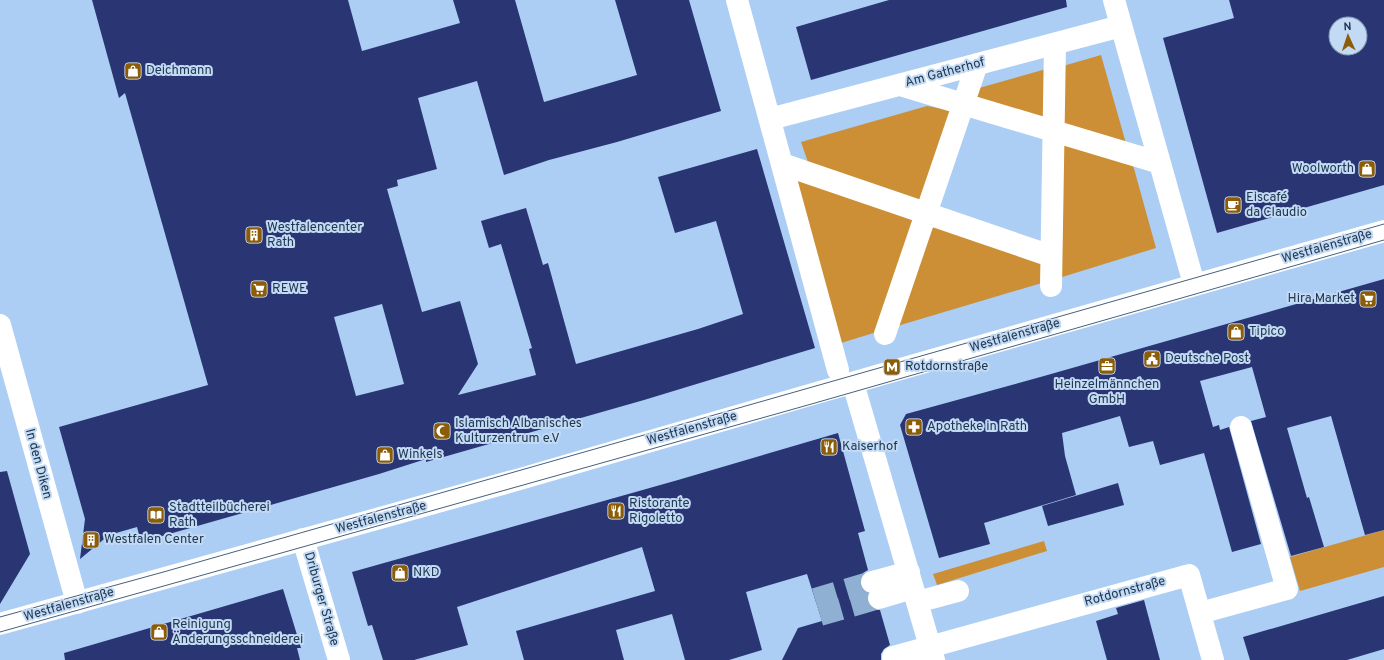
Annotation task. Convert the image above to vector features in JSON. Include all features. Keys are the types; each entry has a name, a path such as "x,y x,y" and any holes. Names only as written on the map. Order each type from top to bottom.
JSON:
{"street":[{"path":"737,0 782,164 932,653 893,656"},
{"path":"1114,0 1194,284"},
{"name":"Am Gatherhof","path":"770,119 1121,26"},
{"path":"1051,286 1054,44"},
{"path":"884,334 977,64"},
{"path":"900,85 1160,163"},
{"path":"782,164 1051,256"},
{"name":"Westfalenstraße","path":"0,624 520,479 846,376 1194,284 1384,231"},
{"name":"In den Diken","path":"0,325 77,603"},
{"path":"1200,613 1287,589 1241,427"},
{"name":"Driburger Straße","path":"303,539 339,660"},
{"name":"Rotdornstraße","path":"932,653 1189,575 1213,660"},
{"path":"876,590 913,587 958,591"}],"shaded area":[{"path":"1101,55 1127,147 1060,128 1063,66"},
{"path":"1046,69 1046,124 974,103 979,88"},
{"path":"927,106 954,111 921,207 810,168 801,142"},
{"path":"1060,142 1133,165 1156,248 1059,278"},
{"path":"789,172 918,217 880,331 841,343"},
{"path":"932,222 1045,261 1045,282 894,327"},
{"path":"1384,530 1384,567 1300,591 1290,557"},
{"path":"1044,541 1047,551 937,585 933,574"}],"building":[{"path":"92,0 348,0 362,51 460,23 453,0 515,0 544,102 637,75 615,0 689,0 721,111 617,142 549,160 504,175 477,81 418,98 437,169 397,180 398,186 387,189 422,312 460,301 478,364 458,395 536,375 529,349 532,348 501,244 489,248 481,221 526,208 543,265 548,263 576,364 698,329 743,314 716,221 675,233 658,177 757,149 815,348 644,400 426,462 426,459 379,474 141,542 137,527 109,535 80,559 85,519 59,427 208,385 125,93 119,98","holes":["382,304 404,384 356,396 334,317"]},
{"path":"889,0 1066,0 1067,7 811,80 796,27"},
{"path":"1229,0 1384,0 1384,185 1217,233 1163,38 1234,18"},
{"path":"1384,279 1384,530 1365,535 1331,416 1287,428 1307,498 1309,497 1324,547 1291,556 1251,421 1266,417 1252,367 1200,381 1213,427 1219,425 1220,430 1229,427 1261,544 1232,552 1204,453 1160,465 1153,441 1129,447 1120,416 1062,433 1065,456 1076,495 984,523 990,544 939,558 900,425 906,414"},
{"path":"838,433 865,531 858,533 868,570 863,573 860,579 860,585 863,591 868,593 867,601 870,607 880,610 890,645 884,649 881,654 881,660 782,660 798,628 822,621 807,574 746,592 762,650 729,660 685,660 672,614 616,630 624,660 524,660 516,631 655,591 642,547 457,607 468,645 414,660 383,660 372,625 368,626 352,572"},
{"path":"7,471 30,554 0,604 0,472"},
{"path":"1118,483 1124,505 1048,526 1042,506"},
{"path":"283,589 301,648 297,648 300,660 65,660 64,653"},
{"path":"1384,596 1384,649 1347,660 1250,660 1243,637"},
{"path":"1144,600 1160,660 1107,660 1096,621 1118,614 1116,608"}],"tunnel":[{"path":"815,599 872,582"},
{"path":"820,615 879,598"}],"tram line":[{"path":"0,617 167,571 1384,224"},
{"path":"0,632 808,405 1384,240"}],"place":[{"name":"Deichmann","path":"133,71"},
{"name":"Woolworth","path":"1367,169"},
{"name":"Eiscafé da Claudio","path":"1233,205"},
{"name":"Westfalencenter Rath","path":"254,235"},
{"name":"REWE","path":"259,289"},
{"name":"Hira Market","path":"1368,299"},
{"name":"Tipico","path":"1236,332"},
{"name":"Deutsche Post","path":"1152,359"},
{"name":"Heinzelmännchen GmbH","path":"1107,366"},
{"name":"Rotdornstraße","path":"892,367"},
{"name":"Apotheke in Rath","path":"914,427"},
{"name":"Islamisch Albanisches Kulturzentrum e.V","path":"442,431"},
{"name":"Kaiserhof","path":"829,447"},
{"name":"Winkels","path":"385,455"},
{"name":"Ristorante Rigoletto","path":"616,511"},
{"name":"Stadtteilbücherei Rath","path":"156,515"},
{"name":"Westfalen Center","path":"91,540"},
{"name":"NKD","path":"400,573"},
{"name":"Reinigung Änderungsschneiderei","path":"159,632"}]}
